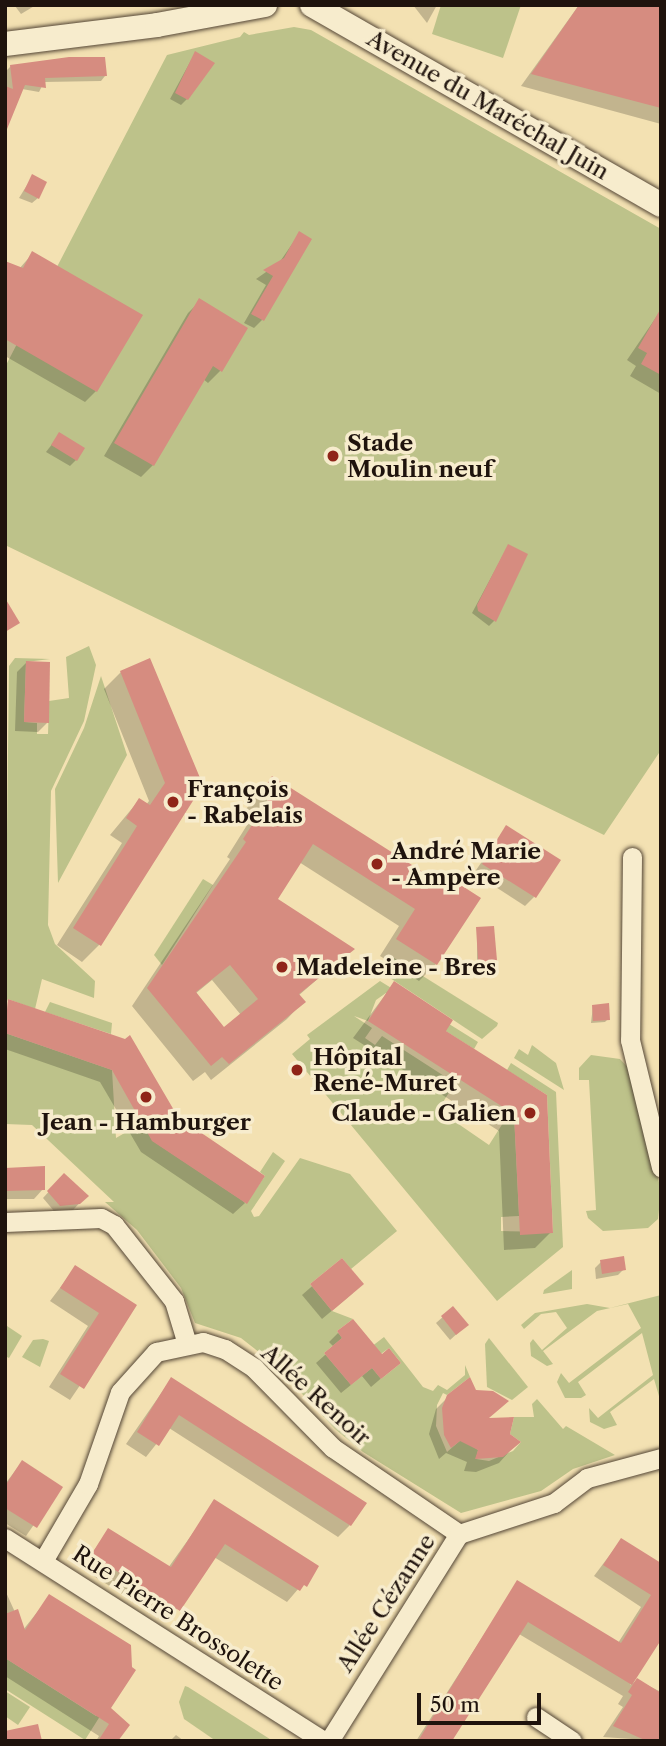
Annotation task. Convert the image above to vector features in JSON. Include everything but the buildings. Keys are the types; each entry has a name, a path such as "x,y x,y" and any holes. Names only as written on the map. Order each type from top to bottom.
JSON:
{"street":[{"path":"157,25 193,5"},
{"name":"Avenue du Maréchal Juin","path":"312,6 661,205"},
{"path":"5,44 157,25 251,7"},
{"path":"632,857 630,1040 661,1167"},
{"path":"5,1222 101,1218 114,1225 174,1301 187,1344"},
{"name":"Allée Renoir","path":"43,1561 88,1484 120,1392 156,1352 203,1342 225,1349 254,1368 333,1448 459,1534"},
{"name":"Allée Cézanne","path":"327,1741 459,1534 554,1503 587,1478 661,1458"},
{"name":"Rue Pierre Brossolette","path":"5,1538 327,1741"},
{"path":"536,1717 572,1741"}],"green space":[{"path":"441,5 521,5 503,58 432,34"},
{"name":"Stade Moulin neuf","path":"294,27 311,30 661,229 661,750 604,835 5,545 5,367 167,55 240,37 244,32 249,35"},
{"path":"89,646 96,665 84,721 51,791 48,925 55,944 95,981 94,998 42,979 35,1009 8,999 5,1006 9,666 15,658 50,659 26,662 24,722 37,723 37,734 48,734 49,701 69,698 66,657"},
{"path":"101,676 127,755 58,883 55,789 84,728"},
{"path":"203,879 213,885 162,965 154,955"},
{"path":"394,958 498,1023 497,1026 482,1039 387,976"},
{"path":"380,981 478,1042 474,1049 386,993 376,1000 368,1021 354,1016 372,1028 365,1038 375,1045 382,1036 455,1083 438,1110 489,1145 510,1112 514,1114 519,1216 501,1217 501,1231 553,1232 547,1095 507,1070 511,1063 556,1092 563,1247 497,1301 292,1054 310,1039 307,1035"},
{"path":"50,1002 112,1023 111,1034 45,1012"},
{"path":"5,1033 112,1070 116,1138 142,1123 153,1141 246,1203 265,1176 260,1172 273,1152 285,1161 251,1211 254,1217 259,1216 300,1158 350,1174 397,1231 351,1269 342,1258 310,1284 332,1311 353,1319 337,1331 342,1338 324,1353 351,1385 372,1368 381,1379 401,1363 389,1348 378,1356 371,1347 384,1337 423,1387 433,1391 438,1385 447,1390 465,1375 465,1365 470,1377 447,1395 443,1393 437,1405 436,1426 447,1452 462,1439 478,1450 476,1459 489,1461 513,1451 521,1442 510,1434 514,1417 534,1417 532,1404 537,1399 563,1429 566,1426 615,1455 573,1469 541,1491 461,1513 363,1452 335,1429 273,1363 241,1338 195,1323 181,1288 137,1230 105,1202 114,1202 32,1125 5,1124"},
{"path":"532,1045 556,1063 564,1090 514,1058 519,1049 528,1055"},
{"path":"591,1055 620,1059 633,1073 661,1191 658,1219 648,1228 603,1231 588,1218 586,1211 596,1210 589,1080 579,1080 579,1068"},
{"path":"572,1270 572,1289 543,1294 544,1290"},
{"path":"661,1295 661,1403 654,1379 610,1412 617,1425 604,1429 590,1422 589,1408 598,1418 653,1375 642,1333 578,1382 586,1395 581,1398 565,1398 557,1382 561,1373 569,1383 641,1328 628,1304 597,1311 543,1351 553,1364 547,1366 531,1356 530,1343 533,1339 542,1350 567,1328 556,1312 541,1314 524,1329 521,1325 535,1313 587,1304 610,1308"},
{"path":"7,1326 22,1336 9,1358 5,1356"},
{"path":"489,1338 528,1387 512,1400 487,1387 485,1344"},
{"path":"33,1340 49,1341 40,1367 22,1357"},
{"path":"5,1658 96,1716 102,1713 85,1740 5,1689"},
{"path":"185,1686 273,1741 216,1741 184,1719 179,1702"},
{"path":"5,1691 30,1707 18,1725 5,1716"}],"place":[{"name":"Stade Moulin neuf","path":"333,456"},
{"name":"François - Rabelais","path":"173,802"},
{"name":"André Marie - Ampère","path":"377,864"},
{"name":"Madeleine - Bres","path":"282,967"},
{"name":"Hôpital René-Muret","path":"297,1070"},
{"name":"Jean - Hamburger","path":"146,1097"},
{"name":"Claude - Galien","path":"530,1113"}]}
